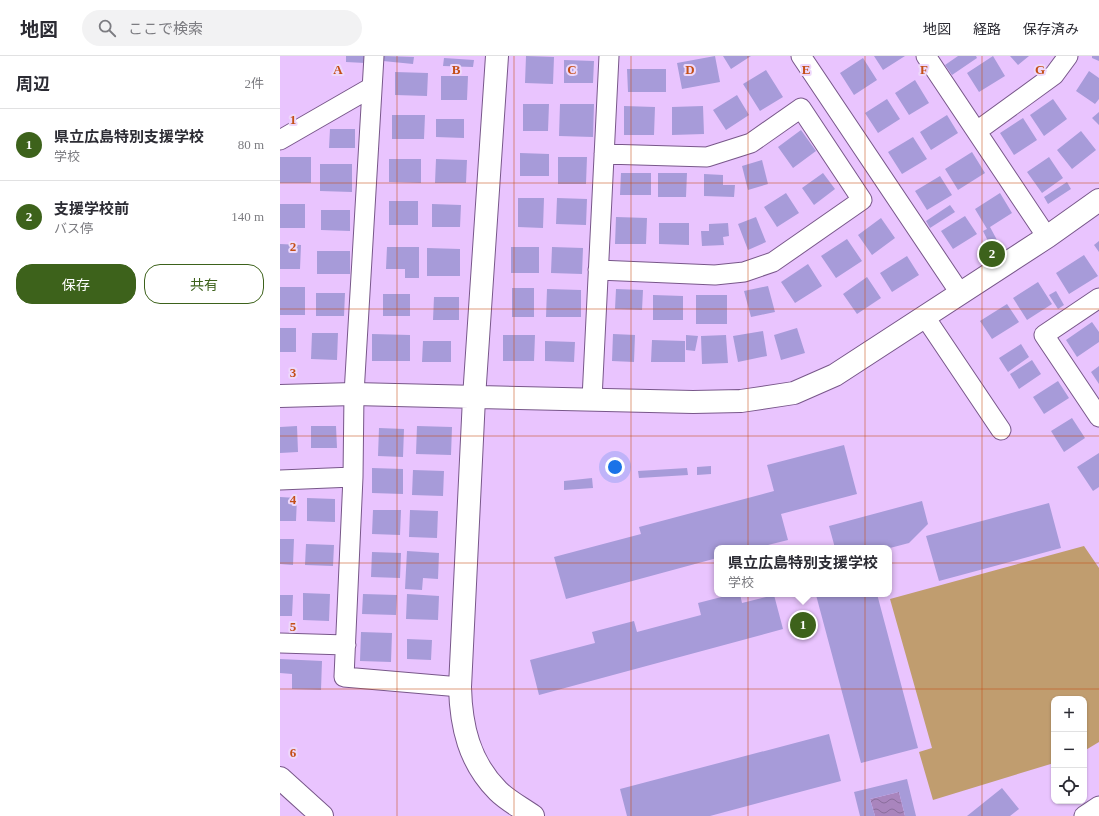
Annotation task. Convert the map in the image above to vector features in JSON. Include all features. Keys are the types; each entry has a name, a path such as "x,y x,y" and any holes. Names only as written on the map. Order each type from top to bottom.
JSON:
{"street":[{"path":"374,56 354,394 353,477 344,677 460,687"},
{"path":"497,56 474,398 460,687 461,716 469,747 482,771 498,791 533,816"},
{"path":"592,399 609,56"},
{"path":"801,56 960,293"},
{"path":"926,56 1047,237"},
{"path":"977,131 1054,75 1068,56"},
{"path":"280,140 372,87"},
{"path":"598,270 715,275 744,272 773,262 862,200 801,108 751,143 707,157 604,154"},
{"path":"280,396 354,394 693,402 741,401 794,392 835,376 1047,237 1099,200"},
{"path":"1099,298 1044,335 1099,417"},
{"path":"925,317 1001,430"},
{"path":"280,480 353,477"},
{"path":"280,643 346,645"},
{"path":"280,778 322,816"},
{"path":"1084,816 1099,806"}],"shaded area":[{"path":"1084,546 1099,568 1099,742 1087,749 1087,696 1051,696 1051,764 933,800 919,752 932,748 890,599"}],"water":[{"path":"899,792 905,816 875,816 870,799"}],"building":[{"path":"346,56 365,56 365,63 346,62"},
{"path":"384,56 414,57 413,64 383,61"},
{"path":"526,56 554,57 553,84 525,83"},
{"path":"715,56 720,82 682,89 677,63"},
{"path":"723,56 751,56 731,69"},
{"path":"874,56 905,56 883,70"},
{"path":"958,56 976,56 977,58 952,75 945,65"},
{"path":"993,56 1005,76 979,92 967,73"},
{"path":"1010,56 1029,56 1018,65"},
{"path":"1092,56 1099,56 1099,61 1092,58"},
{"path":"444,58 474,60 473,67 443,66"},
{"path":"863,58 877,80 854,95 840,73"},
{"path":"564,60 594,61 593,83 564,83"},
{"path":"627,69 666,69 666,92 628,92"},
{"path":"766,70 783,97 760,111 743,84"},
{"path":"1089,71 1099,78 1099,99 1095,104 1076,91"},
{"path":"395,72 428,73 427,96 395,95"},
{"path":"441,76 468,76 467,100 441,100"},
{"path":"915,80 929,103 909,115 895,93"},
{"path":"737,95 749,115 726,130 713,110"},
{"path":"887,99 900,119 878,133 865,113"},
{"path":"1053,99 1067,119 1044,136 1030,115"},
{"path":"523,104 549,104 548,131 523,131"},
{"path":"560,104 594,104 593,137 559,136"},
{"path":"624,106 655,107 654,135 624,135"},
{"path":"703,106 704,134 672,135 672,107"},
{"path":"1099,112 1099,125 1092,118"},
{"path":"392,115 425,115 424,139 392,139"},
{"path":"947,115 958,133 931,150 920,132"},
{"path":"1023,118 1037,140 1014,155 1000,133"},
{"path":"436,119 464,119 464,138 436,137"},
{"path":"330,129 355,129 355,148 329,148"},
{"path":"801,130 816,151 793,168 778,147"},
{"path":"1081,131 1096,150 1072,169 1057,150"},
{"path":"913,137 927,159 902,174 888,152"},
{"path":"972,152 985,173 958,190 945,169"},
{"path":"520,153 549,154 549,176 520,176"},
{"path":"280,157 311,157 311,183 280,183"},
{"path":"558,157 587,157 586,184 558,184"},
{"path":"1049,157 1063,178 1042,193 1027,172"},
{"path":"389,159 421,159 421,183 389,182"},
{"path":"436,159 467,160 466,183 435,183"},
{"path":"762,160 768,184 748,190 742,166"},
{"path":"320,164 352,164 352,192 320,191"},
{"path":"621,173 651,173 651,195 620,195"},
{"path":"658,173 687,173 686,197 658,197"},
{"path":"823,173 835,189 814,205 802,188"},
{"path":"704,174 723,175 723,185 735,185 734,197 704,196"},
{"path":"940,176 952,195 927,210 915,191"},
{"path":"1067,182 1071,189 1048,204 1044,197"},
{"path":"786,193 799,213 777,227 764,207"},
{"path":"1000,193 1012,213 990,227 997,240 989,243 983,231 987,229 975,209"},
{"path":"518,198 544,198 543,228 518,227"},
{"path":"557,198 587,199 586,225 556,224"},
{"path":"389,201 418,201 418,225 389,225"},
{"path":"280,204 305,204 305,228 280,228"},
{"path":"432,204 461,205 460,227 432,227"},
{"path":"950,205 955,212 930,228 926,221"},
{"path":"321,210 350,210 350,231 321,230"},
{"path":"965,216 977,234 953,249 941,231"},
{"path":"616,217 647,218 646,244 615,244"},
{"path":"756,217 766,242 748,250 738,224"},
{"path":"881,218 895,238 872,255 858,235"},
{"path":"659,223 689,223 689,245 659,244"},
{"path":"728,223 729,236 723,237 724,245 702,246 701,231 709,231 709,224"},
{"path":"847,239 862,261 836,278 821,256"},
{"path":"1099,241 1099,252 1094,245"},
{"path":"280,244 301,245 300,269 280,269"},
{"path":"387,247 419,247 419,278 405,278 405,269 386,269"},
{"path":"511,247 539,247 539,273 511,273"},
{"path":"552,247 583,248 582,274 551,273"},
{"path":"427,248 460,249 460,276 427,276"},
{"path":"317,251 350,251 350,274 317,274"},
{"path":"1084,255 1098,276 1069,294 1056,273"},
{"path":"907,256 919,275 892,292 880,273"},
{"path":"808,264 822,286 795,303 781,282"},
{"path":"867,277 881,298 857,314 843,294"},
{"path":"1038,282 1052,304 1027,320 1013,298"},
{"path":"768,286 775,312 751,317 744,291"},
{"path":"280,287 305,287 305,315 280,315"},
{"path":"512,288 534,288 534,317 512,317"},
{"path":"547,289 581,290 581,317 546,317"},
{"path":"616,289 643,290 642,310 615,309"},
{"path":"1056,291 1064,305 1058,309 1049,295"},
{"path":"316,293 345,293 344,316 316,316"},
{"path":"383,294 410,294 410,316 383,316"},
{"path":"653,295 683,296 683,320 653,320"},
{"path":"696,295 727,295 727,324 696,324"},
{"path":"434,297 459,297 459,320 433,320"},
{"path":"1007,304 1019,322 992,339 980,321"},
{"path":"1092,322 1099,332 1099,342 1077,357 1066,340"},
{"path":"280,328 296,328 296,352 280,352"},
{"path":"797,328 805,353 781,360 774,335"},
{"path":"763,331 767,356 738,362 733,336"},
{"path":"312,333 338,333 337,360 311,359"},
{"path":"372,334 410,335 410,361 372,361"},
{"path":"613,334 635,335 634,362 612,361"},
{"path":"503,335 535,335 534,361 503,361"},
{"path":"686,335 698,336 695,351 686,350"},
{"path":"726,335 728,363 702,364 701,336"},
{"path":"652,340 685,341 685,362 651,362"},
{"path":"423,341 451,341 451,362 422,362"},
{"path":"545,341 575,342 574,362 545,361"},
{"path":"1021,344 1029,357 1008,372 999,358"},
{"path":"1032,360 1041,374 1019,389 1010,374"},
{"path":"1099,366 1099,384 1091,372"},
{"path":"1058,381 1069,398 1044,414 1033,397"},
{"path":"1072,418 1085,438 1064,452 1051,431"},
{"path":"297,426 298,452 280,453 280,427"},
{"path":"311,426 336,426 337,448 311,448"},
{"path":"417,426 452,427 451,455 416,454"},
{"path":"379,428 404,429 403,457 378,456"},
{"path":"844,445 857,494 781,514 788,540 768,545 714,545 714,559 566,599 554,557 641,534 639,527 774,491 767,465"},
{"path":"1099,453 1099,487 1093,491 1077,467"},
{"path":"711,466 711,474 697,475 697,467"},
{"path":"372,468 403,469 403,494 372,493"},
{"path":"687,468 688,475 639,478 638,471"},
{"path":"413,470 444,471 443,496 412,495"},
{"path":"592,478 593,488 564,490 564,481"},
{"path":"280,497 297,498 296,521 280,521"},
{"path":"307,498 335,499 335,522 307,521"},
{"path":"922,501 928,524 909,543 892,547 892,545 834,545 829,526"},
{"path":"1049,503 1061,548 939,581 926,536"},
{"path":"373,510 401,510 400,535 372,534"},
{"path":"410,510 438,511 437,538 409,537"},
{"path":"280,539 294,539 293,565 280,564"},
{"path":"306,544 334,545 333,566 305,565"},
{"path":"407,551 439,553 438,579 423,578 422,590 405,589"},
{"path":"372,552 401,553 400,578 371,577"},
{"path":"303,593 330,594 329,621 303,620"},
{"path":"363,594 397,595 396,615 362,614"},
{"path":"407,594 439,596 438,620 406,619"},
{"path":"280,595 293,595 292,616 280,616"},
{"path":"721,597 741,597 742,603 766,597 775,597 783,629 539,695 530,660 595,643 592,632 634,621 637,632 701,615 698,603"},
{"path":"817,597 878,597 918,748 861,763"},
{"path":"361,632 392,633 391,662 360,661"},
{"path":"407,639 432,640 431,660 407,659"},
{"path":"280,659 322,661 321,690 292,689 292,674 280,673"},
{"path":"829,734 841,781 710,816 627,816 620,789"},
{"path":"907,779 916,816 905,816 899,792 870,799 875,816 860,816 854,792"},
{"path":"1002,788 1019,809 1010,816 967,816"}],"place":[{"name":"支援学校前","path":"992,254"},
{"name":"県立広島特別支援学校","path":"803,625"}]}
